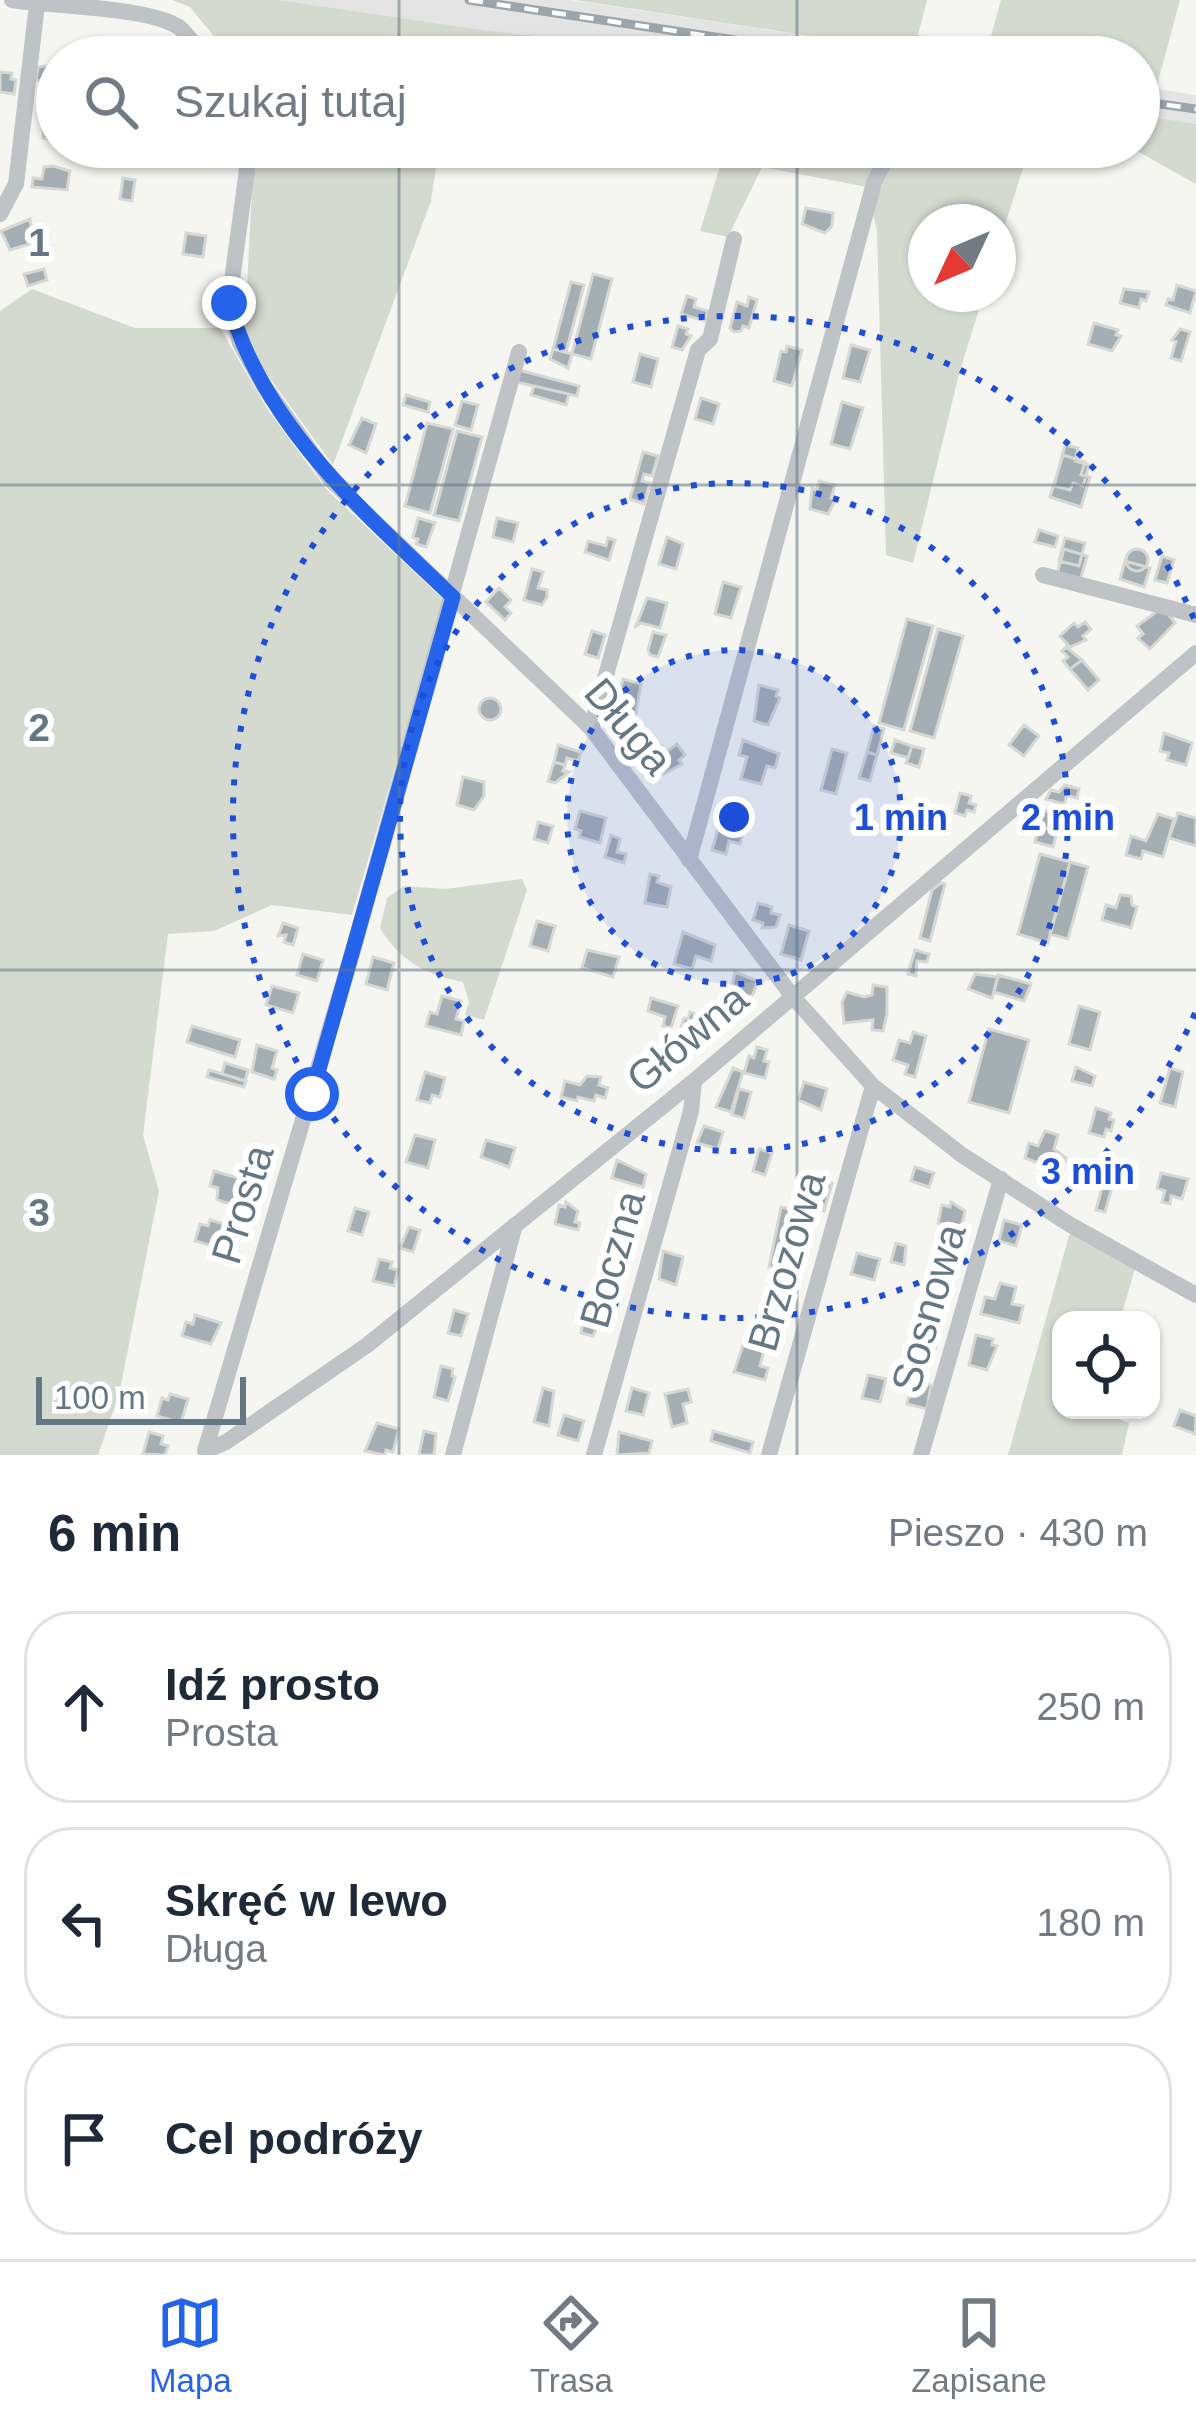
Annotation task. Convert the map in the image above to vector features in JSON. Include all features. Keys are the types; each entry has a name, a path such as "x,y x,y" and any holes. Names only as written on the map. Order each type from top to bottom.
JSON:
{"street":[{"path":"12,0 143,16 171,24 187,36"},
{"path":"0,214 16,184 37,4"},
{"name":"Długa","path":"247,168 229,303 240,343 264,386 331,480 591,728 793,997 873,1086 962,1155 1196,1295"},
{"path":"689,860 881,168"},
{"path":"591,728 698,350 710,339 734,239"},
{"name":"Prosta","path":"205,1451 312,1094 519,352"},
{"path":"1043,575 1196,615"},
{"name":"Główna","path":"205,1451 226,1442 366,1346 694,1081 1196,653"},
{"name":"Boczna","path":"594,1455 692,1111 694,1081"},
{"name":"Brzozowa","path":"769,1455 873,1086"},
{"name":"Sosnowa","path":"921,1455 1001,1179"},
{"path":"453,1455 515,1224"}],"shaded area":[{"path":"172,0 279,0 539,36 214,36 190,7"},
{"path":"279,0 570,0 809,36 539,36"},
{"path":"575,0 927,0 918,35 923,36 811,36"},
{"path":"1001,0 1180,0 1160,74 1160,36 991,36"},
{"path":"1160,89 1196,95 1196,124 1160,118"},
{"path":"1160,118 1196,124 1196,184 1160,164"},
{"path":"253,168 436,168 431,201 333,465 264,370 245,329"},
{"path":"720,168 762,168 728,237 700,231"},
{"path":"767,168 876,168 867,187"},
{"path":"889,168 1023,168 1012,204 908,204 908,312 978,312 913,563 886,555 877,231 872,209"},
{"path":"32,289 135,328 220,328 268,410 326,489 444,600 352,915 272,905 214,931 168,934 143,1135 159,1191 119,1395 98,1455 0,1455 0,311"},
{"path":"522,879 527,890 484,1020 465,1015 469,1002 463,982 415,964 380,928 387,898 404,886 445,889"},
{"path":"1070,1232 1135,1269 1123,1311 1052,1311 1052,1419 1129,1423 1122,1455 1008,1455"}],"building":[{"path":"0,72 12,73 14,94 0,92"},
{"path":"44,168 70,171 67,190 32,187 33,178 42,179"},
{"path":"123,178 135,180 132,201 120,199"},
{"path":"806,208 833,213 832,226 825,233 802,224"},
{"path":"30,219 33,243 10,250 1,231"},
{"path":"186,233 206,236 203,257 183,254"},
{"path":"44,269 47,280 28,286 24,274"},
{"path":"593,274 612,279 591,359 572,354"},
{"path":"571,282 584,285 566,352 553,349"},
{"path":"1177,285 1196,291 1190,313 1166,305 1168,299 1173,300"},
{"path":"1124,289 1149,292 1139,308 1120,303"},
{"path":"687,296 696,299 694,307 708,311 705,321 681,314"},
{"path":"749,297 757,300 749,328 734,332 730,328 737,302 747,306"},
{"path":"1094,323 1118,330 1116,335 1121,336 1112,351 1088,344"},
{"path":"678,326 688,329 686,334 691,336 682,350 672,347"},
{"path":"1180,329 1190,332 1181,361 1171,358 1176,341 1172,340"},
{"path":"851,345 870,350 860,382 843,378"},
{"path":"787,346 802,350 792,386 774,381 781,351 786,352"},
{"path":"553,349 572,354 568,368 550,359"},
{"path":"640,354 658,359 651,387 633,382"},
{"path":"519,370 579,386 577,396 516,382"},
{"path":"534,386 569,394 566,405 531,395"},
{"path":"406,395 430,402 428,412 403,405"},
{"path":"701,398 719,404 713,424 695,419"},
{"path":"462,401 478,405 471,430 455,425"},
{"path":"842,402 863,408 850,449 831,444"},
{"path":"362,418 376,424 366,453 349,445"},
{"path":"427,423 453,429 430,513 405,506"},
{"path":"457,431 482,437 459,521 434,515"},
{"path":"1065,445 1078,448 1075,461 1089,465 1083,486 1073,483 1070,490 1054,486"},
{"path":"643,452 658,456 652,476 644,474 642,481 650,483 644,504 630,499"},
{"path":"1063,455 1085,462 1081,475 1090,477 1081,507 1050,497"},
{"path":"819,481 835,485 831,498 836,499 828,514 810,509 812,488 817,490"},
{"path":"418,518 435,523 426,547 416,544 418,539 413,537"},
{"path":"497,518 518,523 513,542 493,537"},
{"path":"1039,530 1058,536 1055,547 1035,542"},
{"path":"667,537 683,544 676,569 659,564"},
{"path":"608,538 615,540 609,560 585,552 588,541 606,546"},
{"path":"1065,538 1085,543 1079,566 1059,561"},
{"path":"1064,549 1087,556 1080,581 1057,574"},
{"path":"1137,549 1148,560 1137,571 1126,560"},
{"path":"1162,556 1174,560 1167,583 1155,580"},
{"path":"1125,561 1150,568 1144,587 1120,579"},
{"path":"532,569 543,572 538,588 547,590 547,597 542,605 524,600"},
{"path":"723,582 741,587 731,618 715,614"},
{"path":"499,588 511,600 505,607 511,613 505,620 486,602"},
{"path":"647,598 667,603 660,628 636,626"},
{"path":"1163,607 1175,623 1150,649 1138,638 1143,634 1137,626"},
{"path":"907,619 933,626 904,730 879,723"},
{"path":"1085,622 1091,629 1083,636 1086,640 1070,647 1060,636 1074,623 1078,627"},
{"path":"938,629 963,636 934,738 910,731"},
{"path":"592,631 605,635 598,658 585,654"},
{"path":"653,632 666,635 658,657 648,650"},
{"path":"1066,647 1082,660 1070,669 1063,661 1068,657 1062,651"},
{"path":"1082,660 1099,680 1088,690 1070,669"},
{"path":"623,679 641,684 636,713 615,707"},
{"path":"759,685 778,690 780,698 768,725 754,721"},
{"path":"490,698 501,709 490,720 479,709"},
{"path":"1024,725 1039,736 1024,756 1009,745"},
{"path":"874,726 884,729 877,755 867,752"},
{"path":"1164,733 1192,743 1186,765 1167,760 1169,753 1160,751"},
{"path":"743,740 779,754 775,768 767,766 761,784 741,779 747,757 739,755"},
{"path":"895,740 912,746 908,758 891,753"},
{"path":"677,744 685,755 679,760 682,764 664,774 648,757 662,746 666,752"},
{"path":"558,745 581,752 578,761 554,762"},
{"path":"912,746 924,749 919,767 906,763"},
{"path":"832,749 847,753 836,794 821,790"},
{"path":"867,752 877,755 870,781 859,778"},
{"path":"554,762 565,765 563,771 569,772 555,783 548,781"},
{"path":"463,777 484,782 484,796 474,810 457,805"},
{"path":"1065,785 1079,789 1077,798 1067,795 1064,804 1046,799 1051,790 1059,792"},
{"path":"960,793 971,796 974,812 955,813"},
{"path":"723,810 741,815 739,823 745,825 740,844 729,841 726,854 712,850"},
{"path":"1043,810 1061,814 1057,831 1039,826"},
{"path":"580,811 606,818 600,843 579,837 581,831 575,829"},
{"path":"1178,813 1196,818 1196,846 1169,838"},
{"path":"1158,814 1174,819 1163,857 1143,851 1141,859 1126,855 1131,836 1146,841"},
{"path":"538,822 553,826 548,843 534,839"},
{"path":"1039,826 1057,831 1053,847 1035,842"},
{"path":"611,835 620,839 617,852 626,854 624,863 605,857"},
{"path":"1040,854 1070,862 1048,943 1018,934"},
{"path":"1070,862 1088,867 1068,939 1050,934"},
{"path":"650,874 671,887 667,907 645,903"},
{"path":"945,884 930,941 920,938 932,890"},
{"path":"1120,895 1131,896 1137,907 1131,928 1102,920 1106,905 1116,908"},
{"path":"758,903 780,915 776,927 762,928 763,923 753,920"},
{"path":"537,921 555,926 548,951 530,946"},
{"path":"283,923 298,928 293,945 284,942 286,935 278,936"},
{"path":"789,925 809,931 801,960 781,954"},
{"path":"683,932 715,945 711,961 696,956 692,969 674,964"},
{"path":"587,950 619,957 613,977 582,968"},
{"path":"915,950 929,954 927,962 917,961 916,976 908,974"},
{"path":"303,954 323,960 317,981 297,975"},
{"path":"373,957 394,963 387,990 366,984"},
{"path":"735,972 758,981 752,996 736,994 738,988 732,986"},
{"path":"975,974 998,977 992,998 968,989"},
{"path":"998,975 1031,984 1024,1001 994,992"},
{"path":"873,985 887,987 883,1031 872,1030 873,1020 844,1023 842,1002 847,992 872,995"},
{"path":"272,986 299,993 293,1013 266,1005"},
{"path":"442,996 461,1001 456,1019 464,1021 461,1035 426,1026 430,1012 437,1014"},
{"path":"651,998 678,1006 671,1028 663,1026 665,1017 648,1011"},
{"path":"1079,1006 1100,1012 1090,1050 1069,1044"},
{"path":"690,1012 697,1015 695,1021 708,1025 703,1044 679,1034"},
{"path":"192,1026 240,1040 235,1057 187,1042"},
{"path":"989,1029 1029,1040 1009,1113 969,1102"},
{"path":"913,1032 926,1036 915,1077 905,1074 908,1065 893,1060 899,1040 910,1043"},
{"path":"257,1045 277,1051 274,1079 252,1072"},
{"path":"757,1047 767,1050 765,1078 744,1073"},
{"path":"635,1058 654,1063 647,1087 636,1084 638,1076 631,1074"},
{"path":"225,1063 248,1070 245,1081 222,1074"},
{"path":"1076,1067 1095,1076 1092,1086 1072,1081"},
{"path":"733,1068 743,1072 731,1112 716,1107"},
{"path":"1170,1068 1183,1072 1175,1107 1160,1103"},
{"path":"209,1070 246,1081 244,1087 207,1077"},
{"path":"425,1072 445,1078 440,1097 432,1095 430,1103 417,1100"},
{"path":"587,1076 601,1077 599,1085 608,1088 605,1098 596,1095 594,1101 578,1097 577,1101 561,1097 565,1081 580,1085"},
{"path":"804,1082 827,1089 821,1110 798,1100"},
{"path":"739,1089 751,1092 744,1118 732,1115"},
{"path":"1096,1108 1111,1113 1109,1119 1114,1120 1104,1137 1089,1133"},
{"path":"704,1126 723,1132 718,1149 697,1143"},
{"path":"1045,1131 1058,1135 1054,1149 1066,1158 1062,1172 1025,1158 1029,1143 1038,1146"},
{"path":"415,1135 435,1140 428,1168 406,1162"},
{"path":"486,1140 515,1148 509,1167 481,1157"},
{"path":"759,1149 772,1153 765,1175 753,1171"},
{"path":"617,1160 646,1174 643,1187 612,1178"},
{"path":"915,1167 934,1173 929,1187 911,1181"},
{"path":"214,1171 255,1183 253,1191 243,1188 238,1205 217,1199 218,1188 210,1186"},
{"path":"1161,1173 1188,1179 1182,1199 1171,1196 1170,1204 1162,1202 1165,1191 1157,1188"},
{"path":"810,1177 832,1183 824,1211 802,1204"},
{"path":"1103,1184 1112,1187 1105,1212 1096,1210"},
{"path":"566,1202 578,1211 578,1230 555,1224 559,1205 565,1207"},
{"path":"951,1202 965,1211 961,1228 938,1223 942,1205 950,1207"},
{"path":"781,1207 800,1211 787,1271 769,1267"},
{"path":"355,1208 369,1212 362,1235 348,1231"},
{"path":"210,1220 228,1225 225,1236 238,1240 234,1252 195,1241 200,1224 208,1226"},
{"path":"1004,1220 1022,1225 1016,1246 999,1241"},
{"path":"409,1227 420,1230 413,1252 400,1248"},
{"path":"896,1243 906,1246 904,1265 891,1262"},
{"path":"663,1251 683,1257 676,1285 659,1279"},
{"path":"857,1253 880,1259 874,1280 851,1274"},
{"path":"379,1259 392,1262 390,1268 398,1270 394,1286 373,1281"},
{"path":"932,1274 948,1278 938,1308 925,1304"},
{"path":"1000,1283 1016,1287 1012,1304 1023,1306 1019,1323 981,1314 985,1297 995,1299"},
{"path":"586,1305 604,1311 593,1336 581,1333"},
{"path":"454,1310 468,1314 461,1336 448,1333"},
{"path":"195,1315 221,1323 211,1344 182,1336 186,1322 193,1324"},
{"path":"921,1330 939,1335 935,1349 917,1345"},
{"path":"976,1335 993,1339 992,1345 997,1346 987,1370 969,1365"},
{"path":"743,1345 764,1350 760,1366 768,1368 765,1380 734,1372"},
{"path":"441,1366 453,1369 455,1377 448,1401 434,1397"},
{"path":"868,1375 886,1379 880,1402 862,1398"},
{"path":"913,1380 931,1385 927,1409 907,1404"},
{"path":"543,1388 554,1391 549,1426 534,1422"},
{"path":"632,1388 649,1393 643,1415 626,1411"},
{"path":"688,1389 691,1402 683,1404 687,1423 672,1427 665,1394"},
{"path":"170,1394 188,1399 181,1423 157,1416 162,1398 168,1400"},
{"path":"1180,1410 1196,1416 1195,1434 1174,1426"},
{"path":"564,1415 584,1421 578,1441 558,1435"},
{"path":"377,1423 399,1429 393,1452 365,1451"},
{"path":"424,1431 436,1434 434,1455 419,1455"},
{"path":"713,1431 753,1442 750,1453 711,1441"},
{"path":"149,1432 163,1436 161,1444 168,1446 165,1455 143,1454"},
{"path":"619,1432 652,1441 649,1453 617,1455"}],"railway":[{"path":"469,0 708,36"},
{"path":"1160,104 1196,109"}],"route":[{"path":"229,303 240,343 264,386 331,480 453,597 312,1094"}]}
